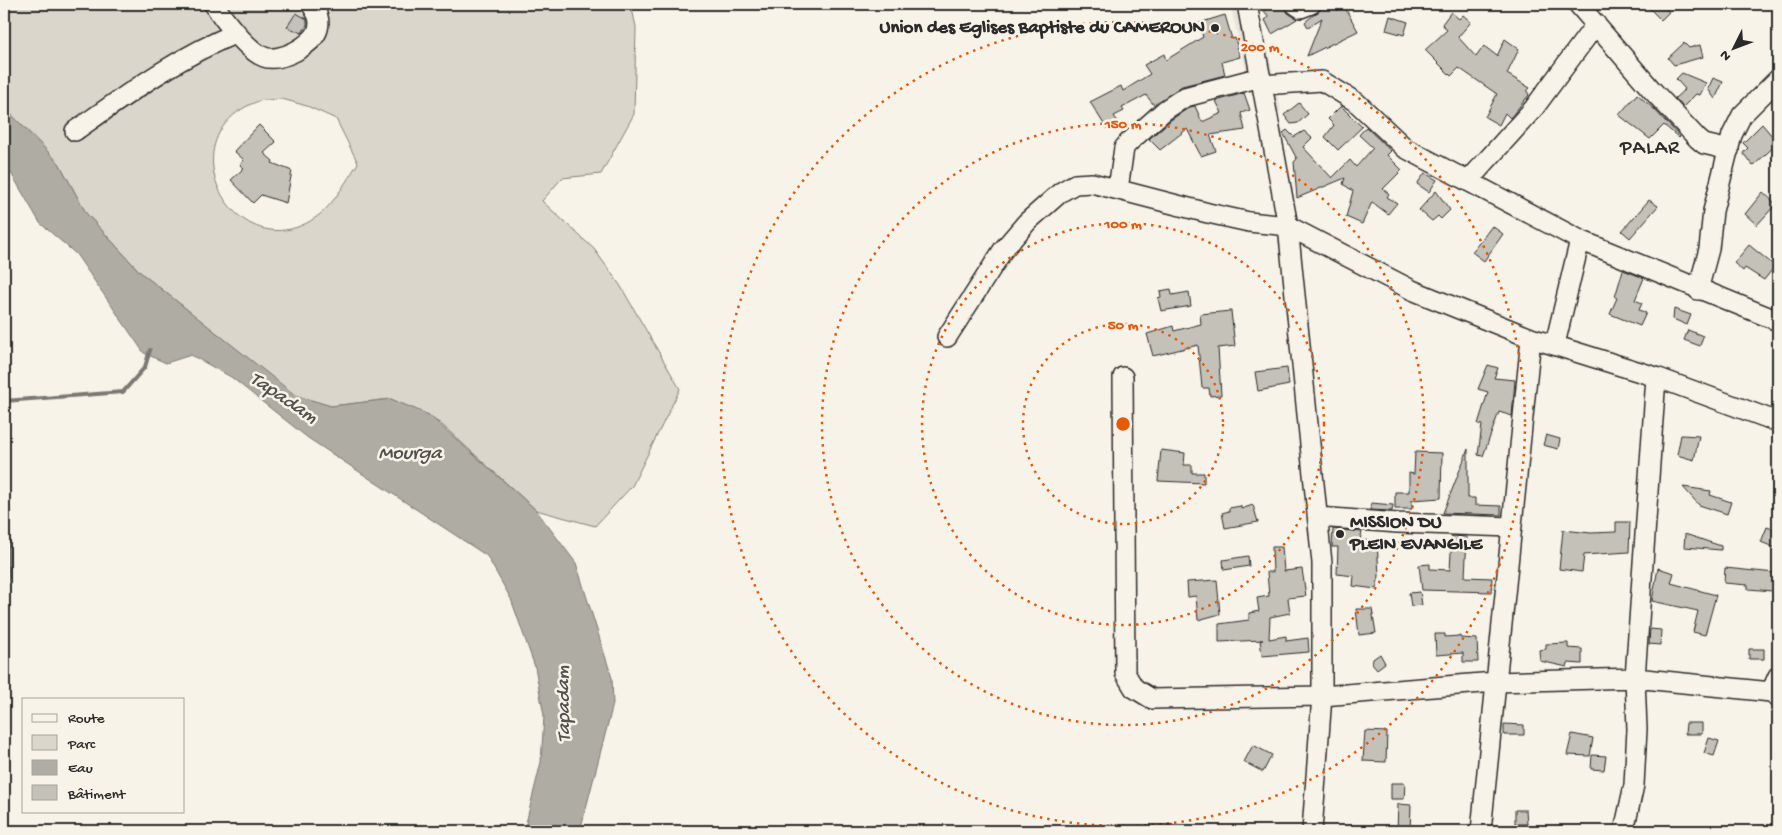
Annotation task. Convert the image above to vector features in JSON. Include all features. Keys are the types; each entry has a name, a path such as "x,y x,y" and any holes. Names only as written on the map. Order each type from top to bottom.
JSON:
{"street":[{"path":"214,4 249,46 263,57 274,59 285,57 311,40 318,30 319,17 311,4"},
{"path":"1247,4 1288,226 1322,563 1322,696 1312,831"},
{"path":"1295,4 1301,8 1311,4"},
{"path":"1578,4 1651,89 1698,139 1704,144 1729,150"},
{"path":"1469,180 1534,108 1596,24"},
{"path":"76,131 130,93 219,40 237,33"},
{"path":"1698,290 1709,249 1713,211 1732,135 1742,115 1778,79"},
{"path":"1118,189 1124,148 1165,110 1185,97 1261,81 1322,81 1356,102 1405,148 1580,240 1778,322"},
{"path":"947,337 1003,250 1027,222 1061,192 1075,184 1092,183 1208,213 1250,222 1288,226 1412,290 1531,338 1656,377 1778,422"},
{"path":"1555,344 1580,240"},
{"path":"1481,831 1531,338"},
{"path":"1122,377 1124,673 1134,688 1152,699 1322,696 1495,682 1635,678 1776,688"},
{"path":"1624,831 1634,785 1637,728 1635,678 1656,377"},
{"path":"1318,517 1511,528"}],"shaded area":[{"path":"1230,4 1258,4 1281,110 1272,119 1260,117 1256,112"}],"green space":[{"path":"4,4 631,4 636,27 634,114 601,174 562,178 542,201 594,249 620,285 680,389 632,486 595,526 536,510 440,423 391,399 331,406 295,396 140,272 86,213 59,163 4,107","holes":["282,99 307,106 336,119 358,163 335,198 319,215 290,229 262,228 239,216 222,196 213,171 215,144 228,120 256,102"]}],"water":[{"name":"Mourga","path":"4,107 59,163 86,213 140,272 295,395 331,406 391,399 429,415 536,510 576,563 612,678 613,704 580,831 524,831 541,762 544,716 535,667 511,599 487,556 308,438 231,377 191,355 166,363 144,353 76,254 40,223 4,161"}],"building":[{"path":"1273,4 1284,4 1288,13 1297,19 1272,34 1265,20 1269,17 1264,11"},
{"path":"1327,4 1348,4 1337,10 1345,8 1358,31 1307,56 1322,18 1308,27 1305,22"},
{"path":"1656,4 1661,4 1669,12 1661,20 1650,9"},
{"path":"1451,12 1459,19 1463,15 1471,22 1458,37 1476,57 1484,46 1497,56 1505,39 1519,49 1507,74 1530,88 1527,91 1529,95 1510,118 1505,113 1499,125 1485,117 1497,94 1459,68 1451,76 1425,50 1447,30 1442,24"},
{"path":"296,13 307,19 307,25 302,33 287,27"},
{"path":"1225,15 1232,39 1235,38 1240,57 1222,62 1225,75 1182,86 1154,105 1146,95 1122,108 1124,111 1114,116 1118,122 1107,129 1090,102 1121,86 1123,91 1150,74 1144,65 1164,54 1166,60 1203,37 1199,23"},
{"path":"1390,16 1408,22 1404,35 1386,30"},
{"path":"1684,43 1689,48 1700,45 1703,57 1674,65 1668,58"},
{"path":"1682,73 1706,83 1700,95 1696,94 1683,107 1675,98 1685,89 1676,79"},
{"path":"1713,78 1723,82 1715,99 1708,89"},
{"path":"1244,93 1250,110 1241,113 1245,130 1210,135 1216,151 1201,156 1187,129 1160,150 1149,139 1172,119 1190,107 1195,106 1202,122 1222,113 1216,101"},
{"path":"1637,94 1654,109 1679,138 1664,125 1650,139 1619,115"},
{"path":"1299,103 1308,114 1298,123 1291,124 1284,115"},
{"path":"1341,106 1362,127 1338,150 1325,137 1334,125 1328,119"},
{"path":"1762,124 1778,143 1753,166 1743,153 1748,148 1743,143"},
{"path":"259,125 276,142 264,153 273,161 272,163 292,171 286,203 261,195 253,203 231,180 244,168 240,165 244,160 234,151"},
{"path":"1366,127 1391,151 1387,155 1402,170 1383,189 1389,194 1387,197 1397,203 1388,214 1372,202 1362,224 1346,217 1353,191 1343,184 1345,178 1297,198 1294,162 1297,159 1283,133 1287,130 1294,137 1304,131 1312,138 1303,147 1332,178 1350,160 1356,167 1373,148 1359,135"},
{"path":"1425,173 1437,180 1429,192 1417,184"},
{"path":"1436,191 1450,210 1441,219 1438,216 1432,221 1419,210"},
{"path":"1763,192 1776,204 1757,225 1745,214"},
{"path":"1649,200 1658,206 1630,238 1622,231"},
{"path":"1492,226 1503,234 1484,261 1472,252"},
{"path":"1749,245 1775,266 1764,280 1745,268 1743,271 1734,263"},
{"path":"1623,270 1644,278 1635,300 1642,303 1639,310 1646,313 1640,326 1610,314 1617,298 1615,297"},
{"path":"1171,289 1172,295 1189,292 1191,306 1161,311 1158,298 1161,297 1160,291"},
{"path":"1674,309 1691,315 1687,325 1673,319"},
{"path":"1231,311 1235,346 1218,348 1221,395 1210,396 1209,388 1202,388 1198,345 1153,356 1147,334 1173,326 1174,331 1201,324 1200,314"},
{"path":"1688,330 1703,336 1700,346 1684,340"},
{"path":"1488,365 1498,368 1494,378 1515,380 1512,416 1499,412 1483,456 1478,455 1482,425 1478,424 1488,392 1478,389"},
{"path":"1287,368 1289,385 1258,391 1255,372"},
{"path":"1546,435 1560,439 1558,449 1543,445"},
{"path":"1681,435 1699,436 1694,460 1677,455"},
{"path":"1468,449 1468,498 1475,498 1475,505 1501,506 1501,515 1443,513"},
{"path":"1161,450 1185,453 1184,465 1192,465 1192,473 1204,473 1204,483 1158,481"},
{"path":"1415,452 1442,453 1441,498 1412,500 1412,509 1395,509 1395,492 1409,492 1409,473 1414,474"},
{"path":"1683,487 1711,491 1710,495 1731,502 1727,514 1699,505"},
{"path":"1371,503 1393,505 1392,511 1370,510"},
{"path":"1253,505 1258,522 1225,528 1222,513 1229,511 1229,508 1241,506 1241,509"},
{"path":"1616,522 1630,522 1629,552 1584,555 1582,572 1559,569 1563,530 1591,533 1616,532"},
{"path":"1767,527 1778,531 1778,549 1761,542"},
{"path":"1333,529 1362,532 1360,540 1377,541 1379,576 1376,589 1353,586 1354,576 1337,574 1338,547 1332,547"},
{"path":"1685,534 1721,546 1721,550 1684,547"},
{"path":"1452,536 1467,537 1465,577 1492,578 1491,592 1422,590 1419,565 1430,564 1430,569 1450,570"},
{"path":"1272,547 1282,547 1284,571 1302,569 1306,596 1288,598 1290,613 1270,617 1269,639 1286,636 1286,641 1308,638 1309,652 1262,656 1260,640 1219,642 1219,624 1249,620 1249,613 1259,611 1257,598 1269,596 1267,572 1273,572"},
{"path":"1248,556 1249,566 1224,570 1223,560"},
{"path":"1658,568 1674,573 1671,583 1716,595 1705,635 1693,632 1698,611 1652,601"},
{"path":"1725,568 1775,573 1773,591 1748,589 1748,585 1724,583"},
{"path":"1217,580 1220,614 1198,620 1196,596 1188,597 1187,582"},
{"path":"1420,592 1422,605 1411,606 1409,593"},
{"path":"1356,609 1372,609 1376,633 1359,635"},
{"path":"1650,629 1661,630 1660,645 1649,644"},
{"path":"1435,634 1445,634 1445,637 1460,636 1460,638 1477,639 1478,662 1463,662 1463,653 1436,655"},
{"path":"1568,643 1568,648 1582,649 1582,664 1568,663 1567,667 1540,661 1539,650 1546,649 1546,644"},
{"path":"1749,649 1764,649 1764,659 1749,659"},
{"path":"1380,654 1385,663 1377,669 1372,663 1373,659"},
{"path":"1686,723 1702,723 1702,734 1685,734"},
{"path":"1504,724 1524,725 1524,735 1504,735"},
{"path":"1365,731 1387,732 1386,762 1363,761"},
{"path":"1572,734 1593,738 1590,756 1567,755"},
{"path":"1709,738 1719,741 1714,756 1704,753"},
{"path":"1253,745 1272,755 1263,772 1244,762"},
{"path":"1592,755 1606,756 1604,770 1591,769"},
{"path":"1391,783 1405,783 1404,799 1391,799"},
{"path":"1398,804 1411,805 1410,831 1397,831"},
{"path":"1515,810 1526,810 1527,824 1515,824"}],"waterway":[{"path":"4,401 123,392 145,367 150,350"},
{"path":"4,510 8,517 8,576 4,602"}],"place":[{"name":"Union des Eglises Baptiste du CAMEROUN","path":"1215,28"},
{"name":"MISSION DU PLEIN EVANGILE","path":"1340,534"}],"district":[{"name":"PALAR","path":"1650,149"}],"water label":[{"name":"Tapadam","path":"283,399"},
{"name":"Tapadam","path":"565,704"}]}
